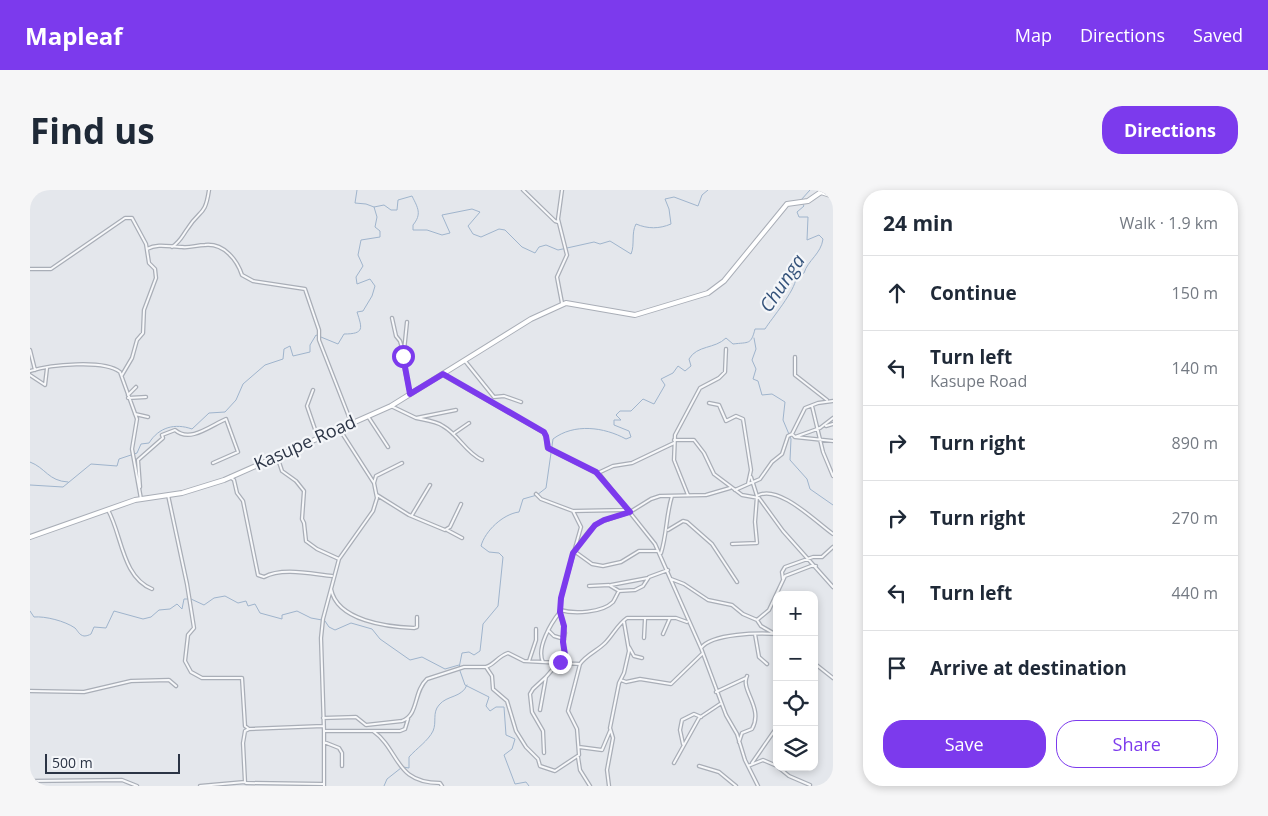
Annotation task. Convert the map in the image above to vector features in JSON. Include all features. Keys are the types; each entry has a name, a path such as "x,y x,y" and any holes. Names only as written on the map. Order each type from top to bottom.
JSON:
{"street":[{"path":"172,247 183,239 188,228 202,213 208,202 209,190"},
{"path":"523,190 558,222"},
{"path":"562,190 558,222 567,258 557,277 562,305 569,302 635,315 708,293 724,281 787,204 802,203 820,192 828,192 833,196"},
{"path":"30,269 51,269 129,217 134,219 147,249 149,263 156,273 156,282 144,310 143,333 136,342 132,358 122,375"},
{"path":"147,249 156,245 172,247 214,246 238,262 242,275 246,278 305,289 319,330 319,340 350,422"},
{"name":"Kasupe Road","path":"30,537 140,499 211,485 230,477 350,422 391,406 531,319 562,305"},
{"path":"392,318 396,336 400,341 410,394"},
{"path":"403,356 407,322"},
{"path":"688,495 674,460 674,440 700,388 719,378 725,372 726,349"},
{"path":"30,350 35,370"},
{"path":"795,357 794,375 827,400 833,401"},
{"path":"464,361 494,398 504,396 521,402"},
{"path":"30,371 91,364 117,370 125,369"},
{"path":"30,375 44,385 47,368"},
{"path":"117,370 122,375 137,423 132,449 140,499"},
{"path":"443,374 544,432 546,446 554,452 596,472 626,510 630,512 659,551 668,570 701,648 716,692 758,786"},
{"path":"128,396 136,387"},
{"path":"314,390 307,406 318,438"},
{"path":"128,396 146,397"},
{"path":"736,490 760,479 772,462 780,456 788,435 792,434 804,410 827,400"},
{"path":"709,403 719,405 726,421 736,416 743,419 748,444 751,477 757,496 783,530 833,587"},
{"path":"391,406 416,418 442,425 472,455 482,460"},
{"path":"812,406 817,429 833,476"},
{"path":"416,418 456,410"},
{"path":"135,414 148,417"},
{"path":"367,416 388,447"},
{"path":"795,437 817,429 833,418"},
{"path":"139,490 138,460 164,438 162,435 175,430 179,434 191,436 226,419 238,452 213,463"},
{"path":"453,434 469,423"},
{"path":"823,426 833,424"},
{"path":"200,786 245,782 324,785 320,638 330,587 339,559 373,511 377,495 374,482 339,428"},
{"path":"792,434 795,437 833,441"},
{"path":"674,440 694,440 706,456 714,474 730,488 742,495 757,496 770,494 800,507 833,534"},
{"path":"596,472 632,463 674,443"},
{"path":"277,456 282,471 298,483 304,491 302,518 306,541 316,549 339,559"},
{"path":"374,482 376,476 402,463"},
{"path":"230,477 234,480 237,494 243,501 258,575 264,577 271,574 292,573 333,576"},
{"path":"748,484 751,477"},
{"path":"410,515 414,515 430,485"},
{"path":"574,550 590,530 600,522 630,512 651,499 706,495 730,488"},
{"path":"168,495 187,584 194,628 188,635 185,664 190,672 200,678 242,678 244,723 249,729"},
{"path":"377,495 410,515 462,538"},
{"path":"537,495 573,511 626,510"},
{"path":"660,554 668,530 665,520 672,496"},
{"path":"732,544 756,544 757,496"},
{"path":"447,530 461,504"},
{"path":"108,510 116,527 125,559 134,576 152,589"},
{"path":"544,662 542,649 560,611 563,587 570,572 581,527 573,511"},
{"path":"668,530 683,521 686,522 712,544 737,582"},
{"path":"783,580 782,572 785,567 825,556 833,548"},
{"path":"574,550 592,564 603,566 621,562 639,551 659,551"},
{"path":"757,620 769,610 787,575 816,566"},
{"path":"590,586 610,585 648,578 668,570"},
{"path":"610,585 618,590 637,589 648,578"},
{"path":"671,579 684,584 708,600 732,605 773,632"},
{"path":"330,587 336,603 356,616 393,626 414,628 417,627 417,618"},
{"path":"560,611 577,612 598,608 612,602 618,590"},
{"path":"560,611 564,626 565,655 570,663"},
{"path":"590,786 580,770 577,729 568,711 580,664 606,642 623,620 627,618 670,618 684,620 689,623"},
{"path":"663,634 670,618"},
{"path":"644,638 645,619"},
{"path":"578,746 602,750 610,728 620,680 629,652 627,630 623,620"},
{"path":"529,661 536,637 536,629"},
{"path":"549,631 554,636 564,640"},
{"path":"755,634 759,658 767,664"},
{"path":"701,648 704,644 722,638 773,634"},
{"path":"627,643 634,656 642,658"},
{"path":"324,731 403,730 414,712 415,699 427,678 464,667 486,667 492,665 498,656 508,653 529,661 580,664"},
{"path":"620,680 626,682 640,679 671,684 702,654"},
{"path":"544,753 543,731 532,712 530,694 565,655"},
{"path":"818,666 833,678"},
{"path":"486,667 492,676 494,689 503,696 510,707 516,731 526,747 538,758 540,766 558,771 578,757"},
{"path":"540,710 546,677"},
{"path":"716,692 746,677 754,703 756,721 752,729 742,733 739,742"},
{"path":"30,691 63,693 89,691 134,681 169,680 176,686"},
{"path":"674,763 700,718 721,704"},
{"path":"684,746 680,730 682,720 694,714 700,718"},
{"path":"323,718 356,717 371,731 407,773 423,782 441,783 442,786"},
{"path":"365,725 408,719"},
{"path":"245,782 243,741 245,731 249,729 323,726"},
{"path":"609,786 607,770 613,738 610,728"},
{"path":"748,766 773,732"},
{"path":"324,742 340,748 342,766"},
{"path":"752,763 766,760 773,764"},
{"path":"699,766 719,772 736,786"},
{"path":"782,771 810,785"},
{"path":"30,781 122,780 137,786"}],"waterway":[{"path":"357,190 355,203 374,207"},
{"path":"30,485 63,487 91,464 117,466 119,459 137,453 141,444 149,443 163,430 180,426 192,429 209,413 225,412 236,400 243,384 265,365 283,359 284,349 290,346 293,356 310,352 310,345 316,335 338,344 344,334 359,331 361,326 357,312 363,311 372,296 375,286 370,279 357,284 356,277 363,266 358,255 361,240 380,237 380,231 375,227 377,217 374,207 384,205 391,210 397,210 398,200 412,196 418,211 413,230 427,230 442,235 450,233 442,215 472,209 480,212 468,226 473,234 481,237 499,229 505,230 522,247 535,253 539,247 546,245 558,250 594,242 600,244 610,241 631,254 636,224 654,228 671,224 669,209 665,199 674,197 698,206 702,195 708,190"},
{"name":"Chunga","path":"801,200 810,190"},
{"name":"Chunga","path":"529,786 526,782 515,784 504,755 512,749 515,739 506,735 504,707 496,707 490,711 486,706 489,697 465,685 459,668 462,653 469,652 474,655 480,651 483,624 498,606 503,557 499,553 489,552 481,546 483,540 501,520 513,513 519,512 523,499 537,495 546,488 553,439 570,431 589,428 608,432 626,439 631,437 629,431 614,425 614,420 621,420 616,415 620,411 631,411 643,399 654,404 665,385 661,379 673,373 678,366 685,371 691,366 689,359 697,351 717,344 726,338 733,344 746,343 752,338 755,329 765,329 788,297 796,278 804,273 822,244 823,239 819,235 807,240 808,217 799,217 797,212 804,206 802,203"},
{"path":"754,338 756,349 752,360 756,369 753,379 758,381 762,395 772,394 785,402 783,420 791,439 790,460 807,479 810,489 833,505"},
{"path":"30,462 51,477 68,482"},
{"path":"191,599 204,605 214,598 225,596 238,603 246,601 248,606 255,604 260,613 282,619 282,615 297,611 311,618 322,620"},
{"path":"30,611 34,617 44,617 71,625 81,635 85,636 91,634 94,627 106,628 114,611 143,619 151,617 159,610 170,609 177,604 182,609 184,599 188,599"},
{"path":"325,621 329,627 335,630 351,623 372,629 380,639 410,660 422,657 445,669 459,665"},
{"path":"403,767 409,768 409,757 431,735 439,705 446,699 462,692 467,685"},
{"path":"384,786 387,779 401,768"}],"route":[{"path":"403,356 403,367 409,384 410,394 443,374 544,432 548,448 558,455 600,475 626,510 630,512 604,520 595,525 573,553 570,572 565,579 561,598 560,612 564,626 563,642 565,655 557,663 560,662"}]}
